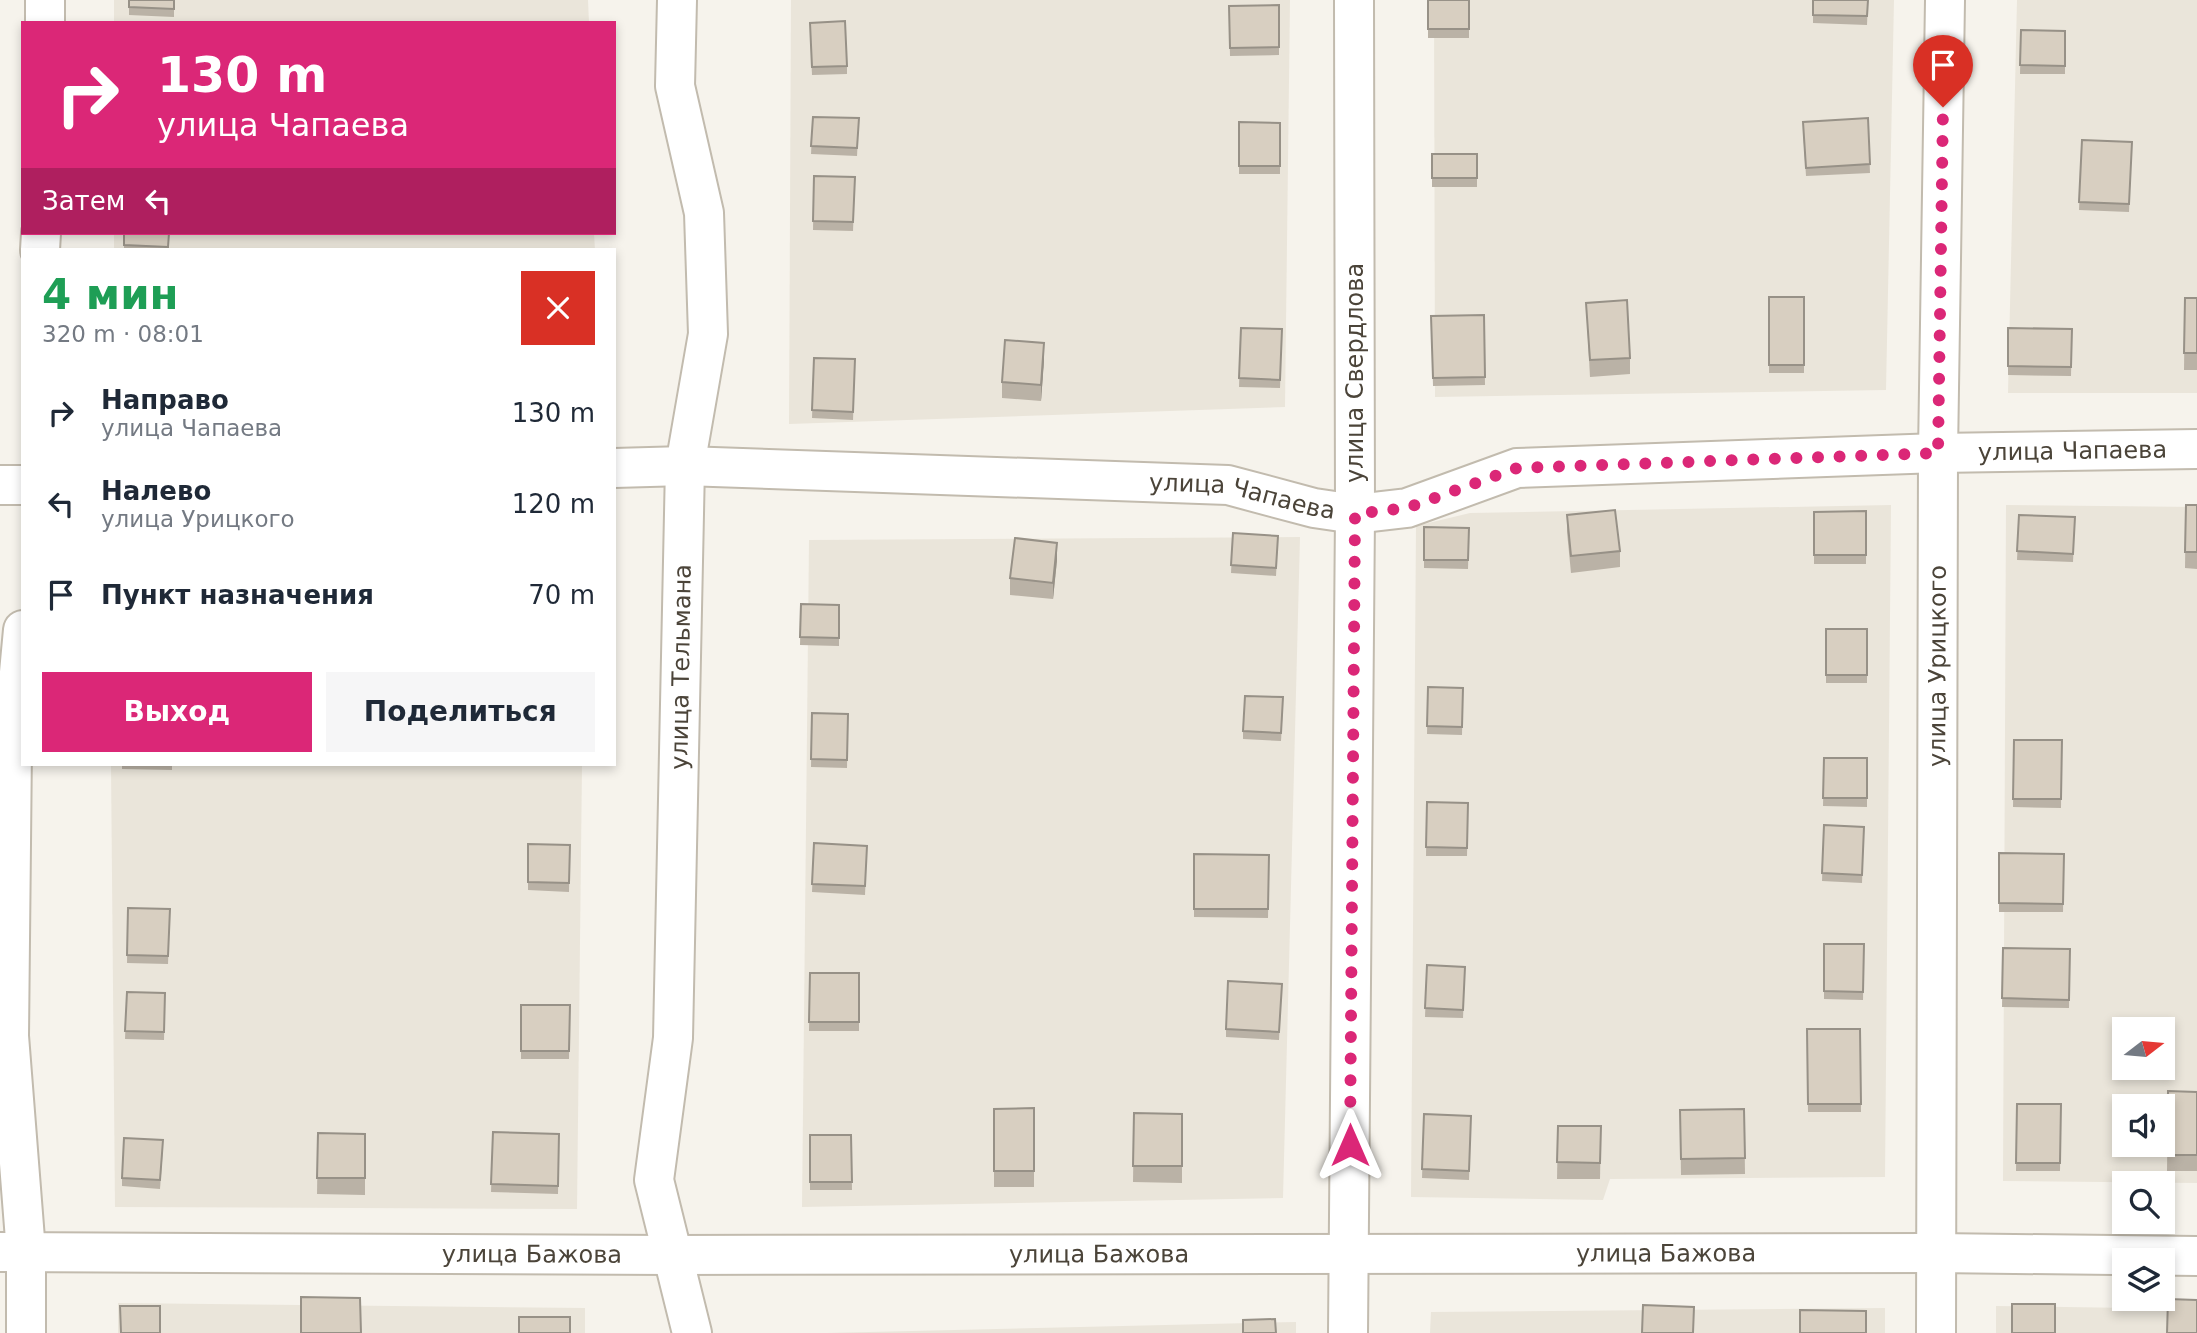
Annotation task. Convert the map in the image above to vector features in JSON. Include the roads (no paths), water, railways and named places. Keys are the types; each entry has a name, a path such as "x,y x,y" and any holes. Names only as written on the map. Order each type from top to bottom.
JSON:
{"street":[{"path":"45,0 45,21"},
{"name":"улица Тельмана","path":"677,0 675,86 704,213 708,334 685,466 673,1038 654,1180 692,1333"},
{"name":"улица Свердлова","path":"1348,1333 1355,514 1354,0"},
{"name":"улица Урицкого","path":"1936,1333 1938,453 1945,0"},
{"name":"улица Чапаева","path":"616,468 685,466 1228,485 1314,508 1355,514 1407,508 1517,468 1938,453 2197,450"},
{"path":"0,485 21,485"},
{"path":"21,651 12,747 9,1036 13,1252 26,1333"},
{"name":"улица Бажова","path":"13,1252 672,1255 1936,1253 2197,1256"}]}
